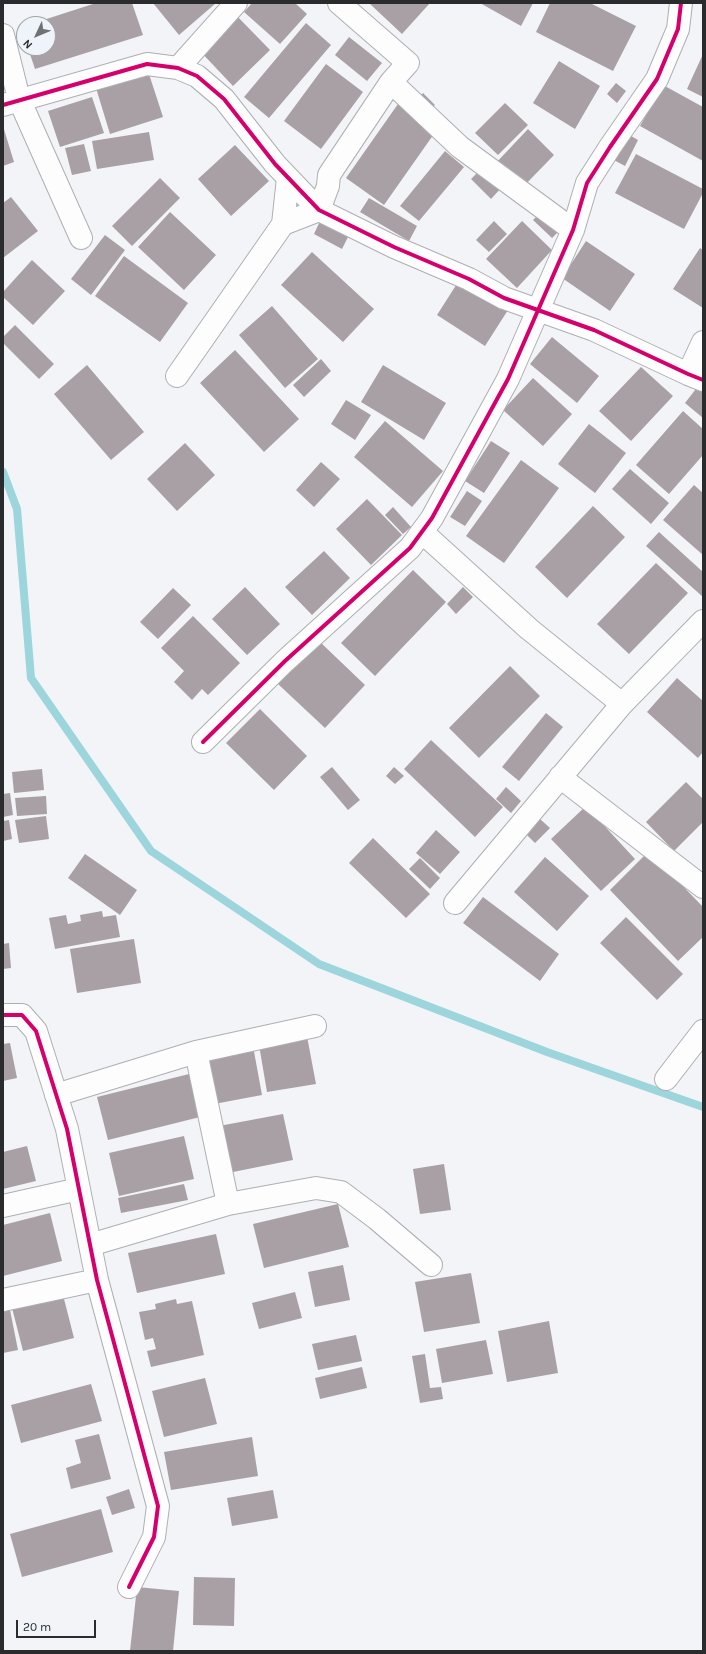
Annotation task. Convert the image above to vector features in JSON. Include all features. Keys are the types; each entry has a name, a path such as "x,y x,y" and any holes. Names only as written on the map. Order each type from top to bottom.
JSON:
{"street":[{"path":"178,68 236,3"},
{"path":"283,224 319,210 328,186 329,175 391,82 408,63 339,3"},
{"path":"203,742 285,661 410,548 432,518 508,379 539,311 573,230 587,183 610,147 658,79 678,29 681,3"},
{"path":"3,35 11,102 81,238"},
{"path":"11,102 147,64 178,68 197,76 224,99 275,164 319,210 394,247 469,279 504,298 594,330 696,377 703,342"},
{"path":"391,82 460,147 573,230"},
{"path":"177,376 283,224 288,178"},
{"path":"422,532 529,629 622,704"},
{"path":"455,903 622,704 703,620"},
{"path":"560,777 703,887"},
{"path":"3,1015 22,1015 36,1031 67,1128 96,1280 158,1506 154,1538 130,1588"},
{"path":"56,1095 196,1052 315,1026"},
{"path":"666,1079 703,1032"},
{"path":"196,1052 228,1204"},
{"path":"90,1245 228,1204 316,1188 341,1192 377,1219 431,1265"},
{"path":"3,1206 79,1189"},
{"path":"3,1300 96,1280"}],"building":[{"path":"96,3 132,3 143,35 35,69 31,56 56,56 56,16"},
{"path":"153,3 216,3 179,35"},
{"path":"252,3 295,3 307,14 280,44 244,12"},
{"path":"369,3 430,3 402,34"},
{"path":"480,3 533,3 521,26"},
{"path":"550,3 590,3 636,26 613,71 536,32"},
{"path":"235,14 270,50 233,86 198,49"},
{"path":"306,23 331,45 269,118 244,97"},
{"path":"349,37 382,63 367,81 335,55"},
{"path":"703,54 703,97 687,89"},
{"path":"559,61 600,86 575,129 533,103"},
{"path":"326,64 363,92 321,149 284,121"},
{"path":"148,71 163,117 110,134 96,88"},
{"path":"616,83 626,91 617,103 607,94"},
{"path":"663,85 703,107 703,161 640,126"},
{"path":"423,93 435,105 426,113 415,101"},
{"path":"92,97 104,133 60,147 48,111"},
{"path":"505,103 528,125 498,155 475,133"},
{"path":"398,104 436,131 384,205 346,178"},
{"path":"3,126 14,162 3,166"},
{"path":"528,129 554,155 521,189 495,164"},
{"path":"149,132 154,160 97,169 92,141"},
{"path":"626,133 638,140 625,166 612,159"},
{"path":"84,144 91,171 72,175 65,148"},
{"path":"235,145 269,181 231,216 198,179"},
{"path":"445,151 464,167 419,221 400,206"},
{"path":"636,154 703,189 703,193 684,229 615,193"},
{"path":"483,167 503,186 491,199 471,179"},
{"path":"160,178 180,198 132,246 112,226"},
{"path":"11,197 38,231 3,258 3,203"},
{"path":"369,198 417,226 409,241 360,212"},
{"path":"542,211 561,229 552,238 533,220"},
{"path":"170,212 216,255 184,290 138,247"},
{"path":"321,219 350,233 342,249 314,234"},
{"path":"494,221 507,234 489,252 476,240"},
{"path":"522,221 552,250 517,288 486,259"},
{"path":"105,235 125,250 91,295 71,279"},
{"path":"586,241 635,274 610,311 562,278"},
{"path":"700,248 703,250 703,308 673,289"},
{"path":"312,252 374,309 343,342 281,285"},
{"path":"124,256 188,303 160,342 95,296"},
{"path":"32,260 65,291 33,325 3,297 3,292"},
{"path":"460,279 508,310 485,346 437,315"},
{"path":"272,306 318,359 285,388 239,335"},
{"path":"15,325 54,364 39,379 3,343 3,337"},
{"path":"552,337 599,376 577,403 530,364"},
{"path":"235,350 299,419 264,452 200,383"},
{"path":"321,359 331,371 304,397 293,385"},
{"path":"87,365 144,432 111,460 54,394"},
{"path":"383,365 446,403 424,440 361,402"},
{"path":"641,367 673,396 631,441 599,411"},
{"path":"533,378 572,414 543,446 503,410"},
{"path":"699,385 703,388 703,418 685,403"},
{"path":"346,400 371,415 355,440 331,424"},
{"path":"683,411 703,429 703,455 669,494 636,465"},
{"path":"385,421 443,471 412,507 354,457"},
{"path":"589,424 626,453 595,493 558,464"},
{"path":"491,441 510,453 484,493 465,481"},
{"path":"185,443 215,475 177,511 147,479"},
{"path":"521,460 559,488 504,563 466,536"},
{"path":"321,462 340,479 314,507 296,490"},
{"path":"630,469 669,503 651,524 612,489"},
{"path":"694,485 703,493 703,555 663,520"},
{"path":"467,491 482,501 465,526 450,517"},
{"path":"367,499 402,535 371,565 336,529"},
{"path":"593,506 625,537 567,598 535,567"},
{"path":"393,507 411,527 403,534 385,515"},
{"path":"659,532 703,572 703,597 646,546"},
{"path":"324,551 350,578 312,615 285,587"},
{"path":"656,563 688,593 629,654 597,624"},
{"path":"413,570 446,602 375,676 341,643"},
{"path":"245,587 280,624 247,655 212,619"},
{"path":"463,587 473,597 456,614 447,604"},
{"path":"173,588 191,605 158,639 140,622"},
{"path":"193,616 240,663 208,695 202,689 192,700 174,682 184,671 161,648"},
{"path":"319,641 365,685 325,728 278,684"},
{"path":"510,666 540,696 479,758 449,728"},
{"path":"677,678 703,701 703,752 698,758 647,712"},
{"path":"260,709 307,756 274,790 226,743"},
{"path":"546,713 563,727 519,781 502,767"},
{"path":"431,740 503,807 475,837 404,769"},
{"path":"332,767 360,800 348,810 320,777"},
{"path":"394,767 404,776 395,784 386,776"},
{"path":"42,769 44,790 14,793 12,772"},
{"path":"686,782 703,799 703,822 674,851 646,822"},
{"path":"506,787 521,801 511,813 496,799"},
{"path":"10,793 13,815 3,817 3,794"},
{"path":"46,796 47,814 17,816 15,798"},
{"path":"586,806 635,859 601,891 551,839"},
{"path":"46,816 49,839 19,843 15,820"},
{"path":"540,819 550,828 535,843 526,834"},
{"path":"9,820 12,839 3,841 3,821"},
{"path":"436,830 460,852 440,874 416,853"},
{"path":"373,838 430,894 406,918 349,863"},
{"path":"649,851 703,907 703,937 678,961 610,890"},
{"path":"85,854 137,890 120,915 68,878"},
{"path":"545,857 589,896 557,931 514,892"},
{"path":"420,858 440,878 430,889 409,869"},
{"path":"483,897 559,954 540,981 463,923"},
{"path":"102,911 103,917 116,915 120,937 55,949 49,918 66,915 68,924 81,921 80,915"},
{"path":"626,917 683,974 657,1000 600,943"},
{"path":"134,939 141,983 77,993 70,949"},
{"path":"9,943 11,968 3,969 3,944"},
{"path":"306,1031 316,1084 267,1092 258,1039"},
{"path":"10,1043 17,1078 3,1081 3,1044"},
{"path":"253,1046 262,1095 214,1104 205,1055"},
{"path":"189,1074 200,1117 108,1140 97,1097"},
{"path":"283,1114 293,1160 228,1173 219,1126"},
{"path":"184,1136 194,1179 119,1196 109,1153"},
{"path":"27,1146 36,1181 3,1189 3,1152"},
{"path":"444,1164 451,1210 420,1214 413,1169"},
{"path":"184,1184 188,1200 121,1213 118,1198"},
{"path":"338,1204 349,1247 264,1268 253,1224"},
{"path":"50,1213 62,1261 3,1276 3,1225"},
{"path":"216,1234 225,1274 137,1293 128,1253"},
{"path":"343,1265 350,1300 315,1307 308,1272"},
{"path":"471,1273 480,1323 424,1332 415,1282"},
{"path":"62,1291 74,1338 23,1351 11,1304"},
{"path":"295,1292 302,1318 259,1329 252,1303"},
{"path":"176,1299 177,1304 192,1301 204,1355 151,1367 147,1351 156,1349 153,1338 145,1340 139,1312 156,1309 155,1304"},
{"path":"10,1310 18,1350 3,1353 3,1311"},
{"path":"549,1321 558,1373 507,1382 498,1331"},
{"path":"356,1335 362,1361 318,1370 312,1344"},
{"path":"486,1340 493,1374 442,1383 436,1349"},
{"path":"425,1354 430,1388 441,1387 443,1399 420,1403 412,1356"},
{"path":"362,1367 367,1388 320,1399 315,1378"},
{"path":"205,1378 217,1424 164,1437 152,1391"},
{"path":"91,1384 102,1421 21,1443 11,1405"},
{"path":"99,1434 111,1479 71,1489 66,1468 81,1463 75,1440"},
{"path":"252,1437 258,1476 171,1490 164,1452"},
{"path":"129,1489 135,1508 112,1515 106,1497"},
{"path":"273,1490 278,1518 232,1526 227,1498"},
{"path":"101,1509 113,1552 22,1577 10,1534"},
{"path":"194,1577 235,1578 234,1626 193,1625"},
{"path":"137,1587 179,1591 173,1651 130,1651"}],"waterway":[{"path":"3,472 17,509 31,678 151,851 319,964 547,1052 703,1107"}],"cycle path":[{"path":"203,742 285,661 410,548 432,518 508,379 573,230 587,183 657,79 678,29 681,3"},
{"path":"3,105 147,64 178,68 197,76 224,99 275,164 319,210 394,247 469,279 504,298 594,330 703,380"},
{"path":"3,1015 22,1015 36,1031 67,1129 97,1280 158,1506 154,1537 129,1587"}]}
